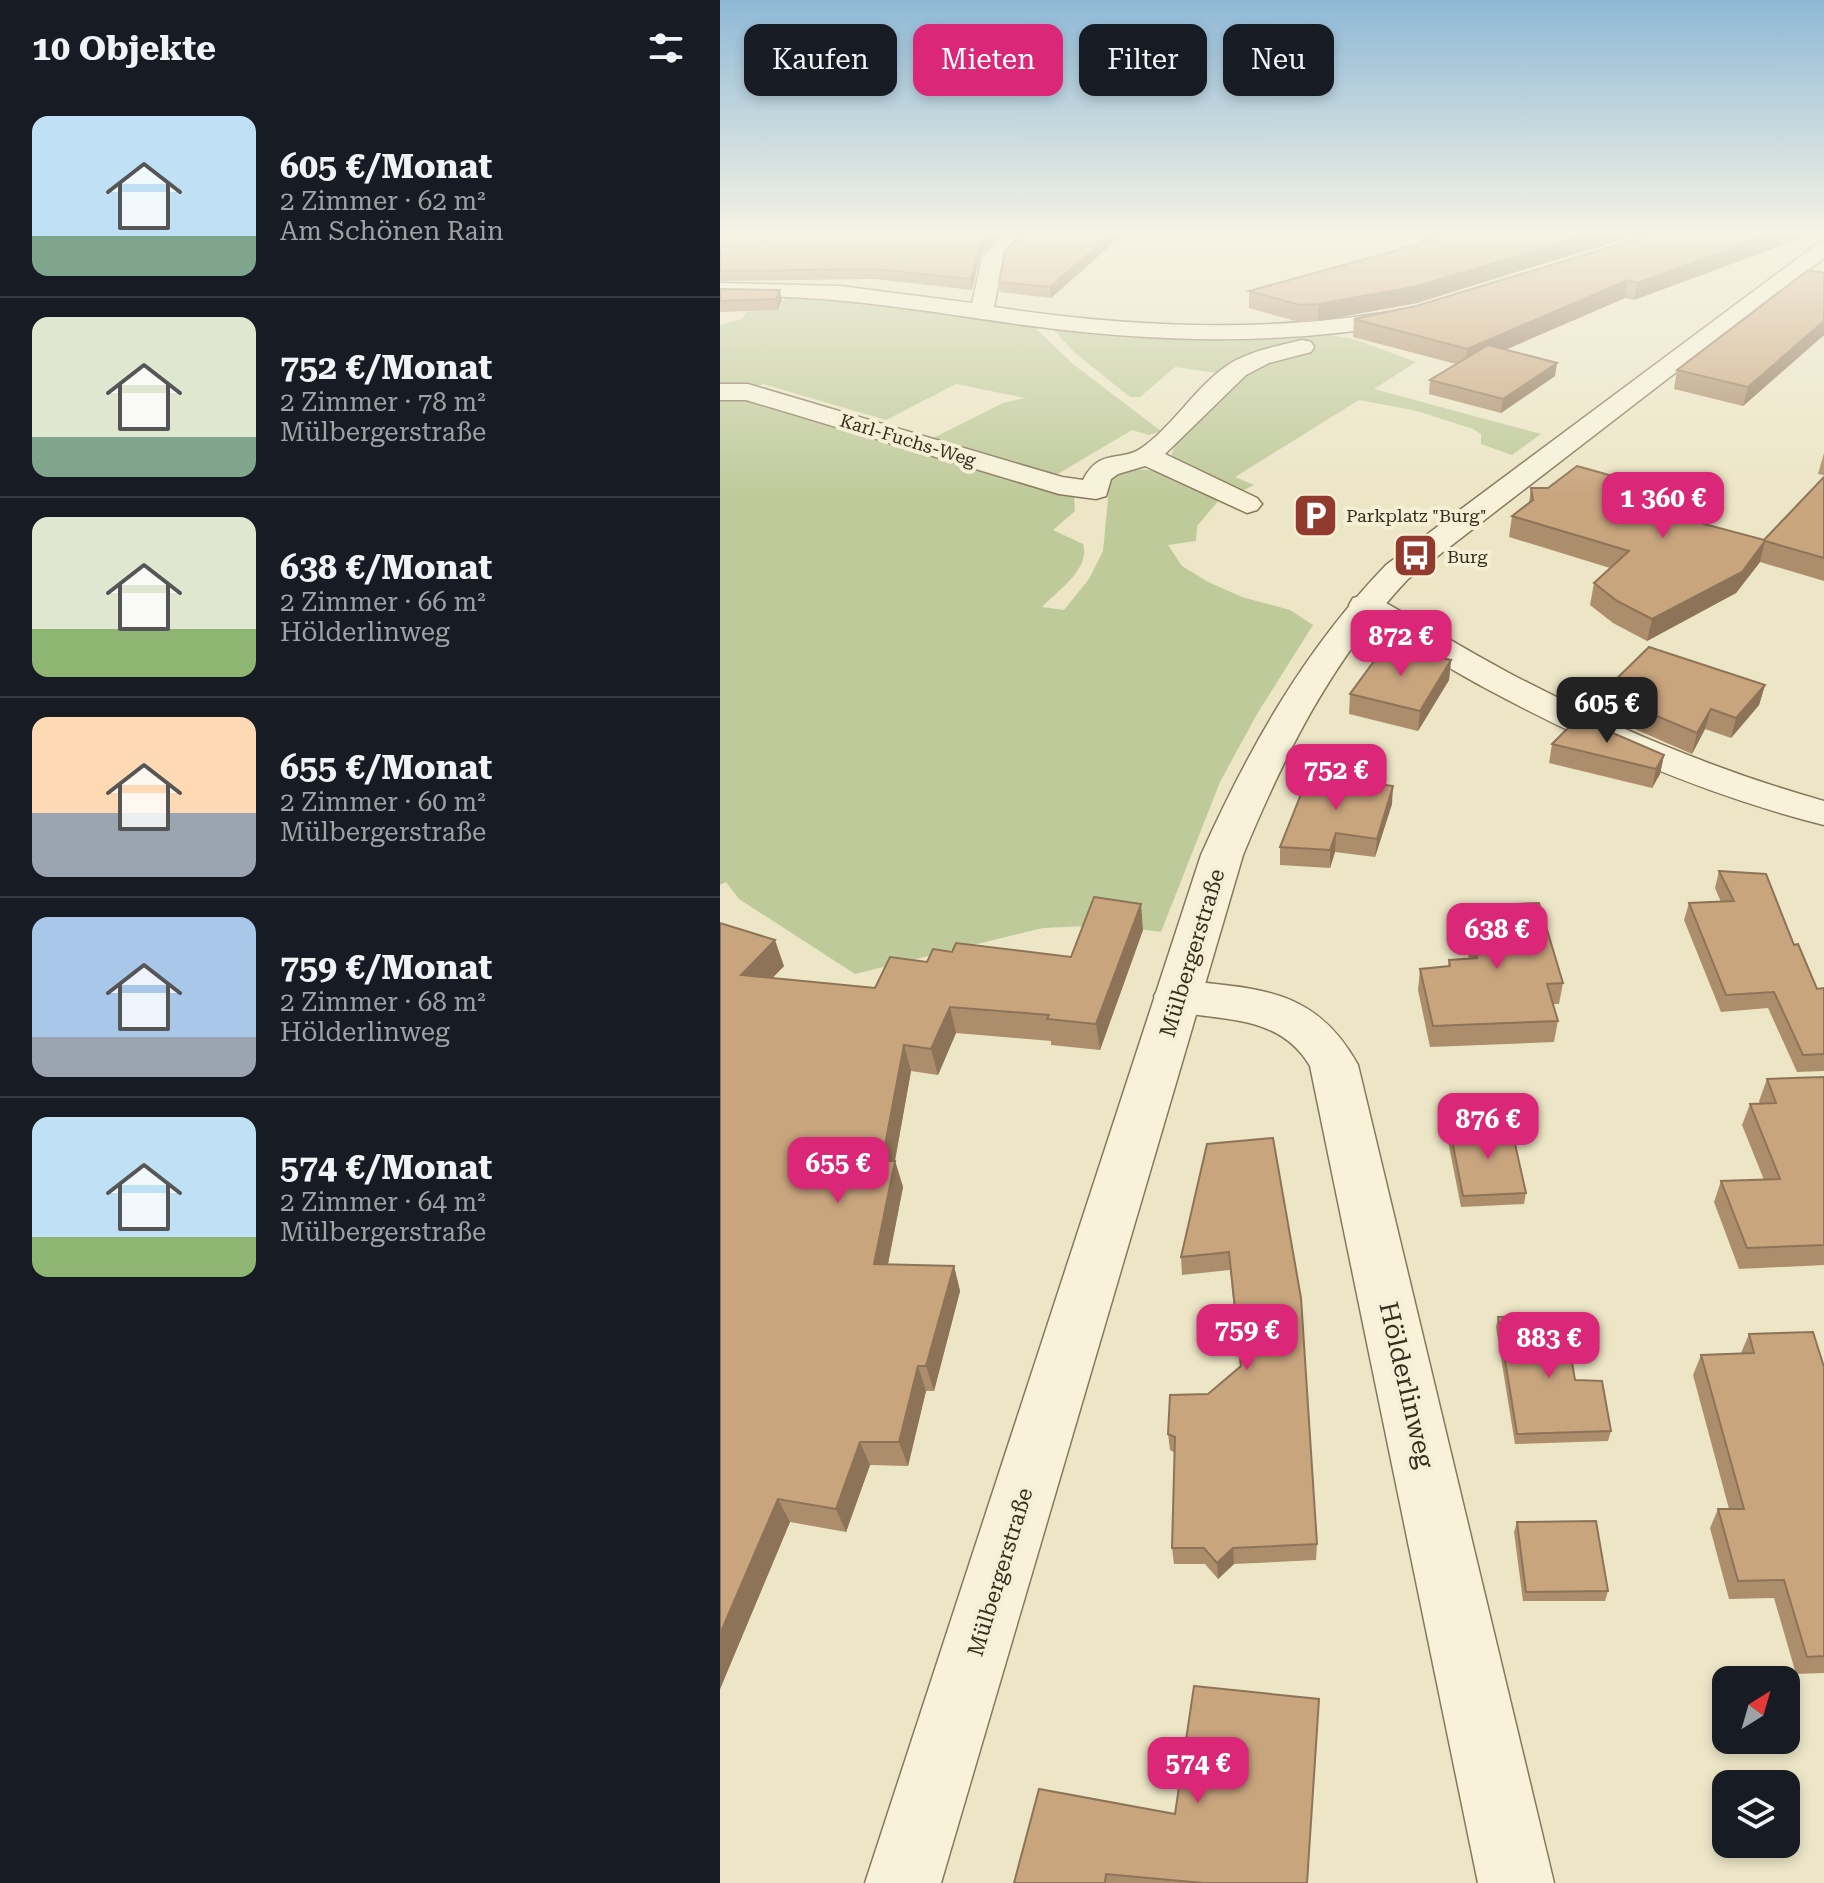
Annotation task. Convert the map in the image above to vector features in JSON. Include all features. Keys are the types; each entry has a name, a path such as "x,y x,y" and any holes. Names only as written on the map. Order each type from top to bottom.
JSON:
{"street":[{"path":"1059,321 1204,335 1363,326 1385,321"},
{"name":"Mülbergerstraße","path":"903,1883 1222,855 1247,796 1291,709 1365,605 1416,556 1739,321"},
{"path":"1247,504 1150,457 1171,432 1227,378 1247,364 1282,351 1343,339 1363,326"},
{"name":"Karl-Fuchs-Weg","path":"720,392 748,392 1049,483 1096,490 1097,478 1107,467 1150,457"},
{"path":"1365,605 1508,685 1677,766 1750,793 1824,813"},
{"name":"Hölderlinweg","path":"1177,996 1249,1005 1295,1019 1325,1046 1334,1065 1516,1883"}],"green space":[{"path":"735,321 1030,323 1073,364 1161,431 1149,435 1132,430 1056,475 933,438 1003,403 1025,398 956,384 886,420 763,384 738,396 1074,495 1075,511 1053,530 1083,544 1082,562 1071,579 1042,607 1064,610 1089,579 1103,551 1110,479 1138,469 1180,479 1220,499 1197,526 1196,541 1168,545 1182,566 1242,597 1290,610 1313,625 1257,714 1220,782 1161,932 1110,925 1043,928 855,974 739,899 726,882 720,885 720,325"},
{"path":"1049,325 1327,334 1357,340 1416,362 1374,389 1541,434 1512,455 1481,444 1481,434 1473,429 1417,411 1359,400 1235,477 1254,485 1242,491 1175,463 1171,457 1176,440 1238,376 1175,367 1140,397 1130,397 1074,352"}],"building":[{"path":"1361,321 1533,321 1467,349"},
{"path":"1741,321 1824,321 1748,387 1677,370"},
{"path":"1488,345 1557,363 1503,399 1430,380"},
{"path":"1577,466 1627,480 1607,498 1764,540 1824,477 1824,558 1765,541 1742,572 1652,619 1617,601 1594,583 1629,551 1512,516 1533,500 1531,488 1548,488"},
{"path":"1385,646 1451,660 1420,711 1350,694"},
{"path":"1649,647 1765,685 1736,718 1711,709 1697,733 1602,693"},
{"path":"1578,718 1664,755 1656,769 1552,744"},
{"path":"1309,774 1393,786 1377,839 1336,833 1330,850 1280,847"},
{"path":"1719,871 1766,874 1794,945 1798,944 1817,989 1824,988 1824,1054 1803,1055 1774,992 1726,995 1689,903 1734,901"},
{"path":"1094,897 1141,904 1096,1024 1047,1019 1049,1015 950,1007 931,1049 904,1045 882,1161 895,1161 874,1264 954,1266 926,1366 918,1366 899,1442 860,1442 836,1509 778,1499 720,1634 720,923 775,940 741,975 875,988 890,957 927,962 933,949 952,952 956,943 1071,957"},
{"path":"1539,903 1563,983 1547,984 1558,1021 1433,1026 1420,969 1450,966 1449,960 1477,958 1464,906"},
{"path":"1824,1077 1824,1245 1747,1248 1721,1181 1780,1179 1750,1104 1776,1103 1767,1079"},
{"path":"1511,1126 1526,1193 1463,1196 1450,1130"},
{"path":"1273,1138 1301,1298 1317,1544 1233,1548 1217,1563 1204,1548 1172,1548 1175,1437 1168,1434 1170,1395 1208,1394 1241,1366 1229,1252 1181,1257 1207,1144"},
{"path":"1564,1316 1575,1380 1602,1381 1611,1431 1517,1434 1498,1317"},
{"path":"1813,1332 1824,1367 1824,1656 1807,1657 1784,1580 1738,1581 1718,1509 1744,1509 1701,1355 1754,1353 1749,1334"},
{"path":"1596,1521 1608,1591 1526,1592 1517,1522"},
{"path":"1194,1686 1319,1699 1307,1883 1203,1883 1106,1874 1105,1883 1014,1883 1039,1789 1175,1814"}],"place":[{"name":"Parkplatz \"Burg\"","path":"1315,515"},
{"name":"Burg","path":"1416,556"}]}
